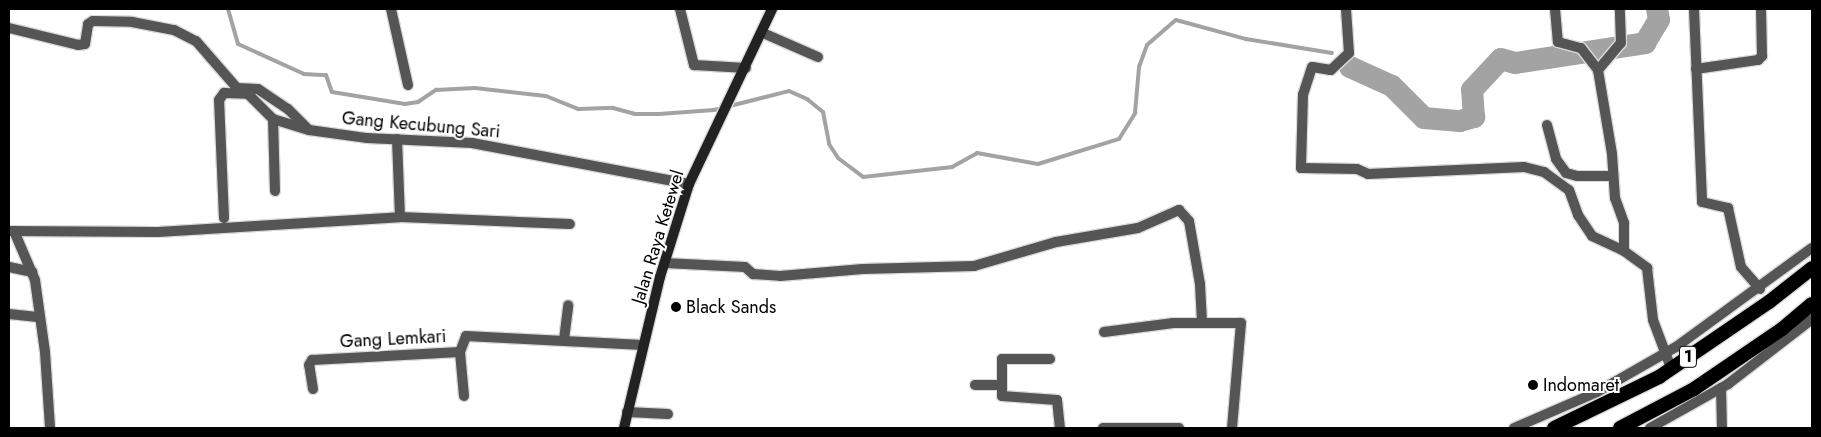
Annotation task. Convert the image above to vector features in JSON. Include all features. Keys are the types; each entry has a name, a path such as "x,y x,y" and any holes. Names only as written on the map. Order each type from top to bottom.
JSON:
{"highway":[{"name":"1","path":"1554,428 1671,368 1769,302 1812,268"},
{"name":"1","path":"1620,428 1694,389 1782,329 1812,304"}],"main road":[{"name":"Jalan Raya Ketewel","path":"624,428 665,263 689,184 763,33 772,9"}],"street":[{"path":"391,9 408,85"},
{"path":"680,9 694,65 746,68"},
{"path":"1346,9 1349,53 1331,70 1312,67 1303,95 1301,168 1357,169 1368,174 1490,167 1538,170 1569,190 1578,215 1592,236 1624,251 1647,268 1652,320 1671,368"},
{"path":"1555,9 1558,42 1581,48 1596,66 1615,198 1624,223 1624,251"},
{"path":"1596,66 1619,46 1620,9"},
{"path":"1694,9 1702,202 1728,208 1741,268 1760,289"},
{"path":"1696,70 1758,60 1762,56 1761,9"},
{"path":"9,28 78,45 87,41 88,24 93,21 132,22 174,30 196,41 237,88 258,89 288,109 309,130"},
{"path":"763,33 818,57"},
{"name":"Gang Kecubung Sari","path":"224,218 220,95 224,92 248,94 274,119 309,130 397,139 472,143 689,184"},
{"path":"274,119 275,191"},
{"path":"1546,125 1556,159 1566,173 1577,176 1613,176"},
{"path":"397,139 400,217"},
{"path":"665,263 745,267 753,274 780,276 863,269 974,266 1056,242 1138,228 1179,210 1189,221 1200,284 1202,323"},
{"path":"50,428 40,317 32,272 11,231 158,232 400,217 570,224"},
{"path":"1514,428 1597,392 1664,354 1760,289 1812,248"},
{"path":"9,267 32,272"},
{"path":"564,340 568,305"},
{"path":"9,314 40,317"},
{"path":"1650,428 1666,424 1721,388 1812,319"},
{"path":"1104,332 1202,323 1241,324 1232,428"},
{"name":"Gang Lemkari","path":"313,389 309,365 312,360 460,352 466,336 564,340 643,346"},
{"path":"460,352 464,396"},
{"path":"1050,359 1004,358 1001,385 1002,398 1059,401 1060,428"},
{"path":"975,385 1001,385"},
{"path":"1721,388 1722,428"},
{"path":"627,412 668,414"},
{"path":"1104,428 1179,428"}],"waterway":[{"path":"228,9 238,44 304,74 326,75 332,92 405,104 418,102 436,90 475,88 546,96 579,109 613,108 635,114 659,114 714,110 789,91 807,99 823,112 829,144 838,158 863,177 952,167 977,153 1038,164 1119,139 1135,113 1139,67 1147,45 1176,20 1246,39 1332,53"},
{"path":"1350,67 1392,86 1424,118 1460,121 1474,117 1472,90 1501,59 1515,63 1645,43 1659,20 1657,9"}],"place":[{"name":"Black Sands","path":"676,307"},
{"name":"Indomaret","path":"1533,385"}]}
